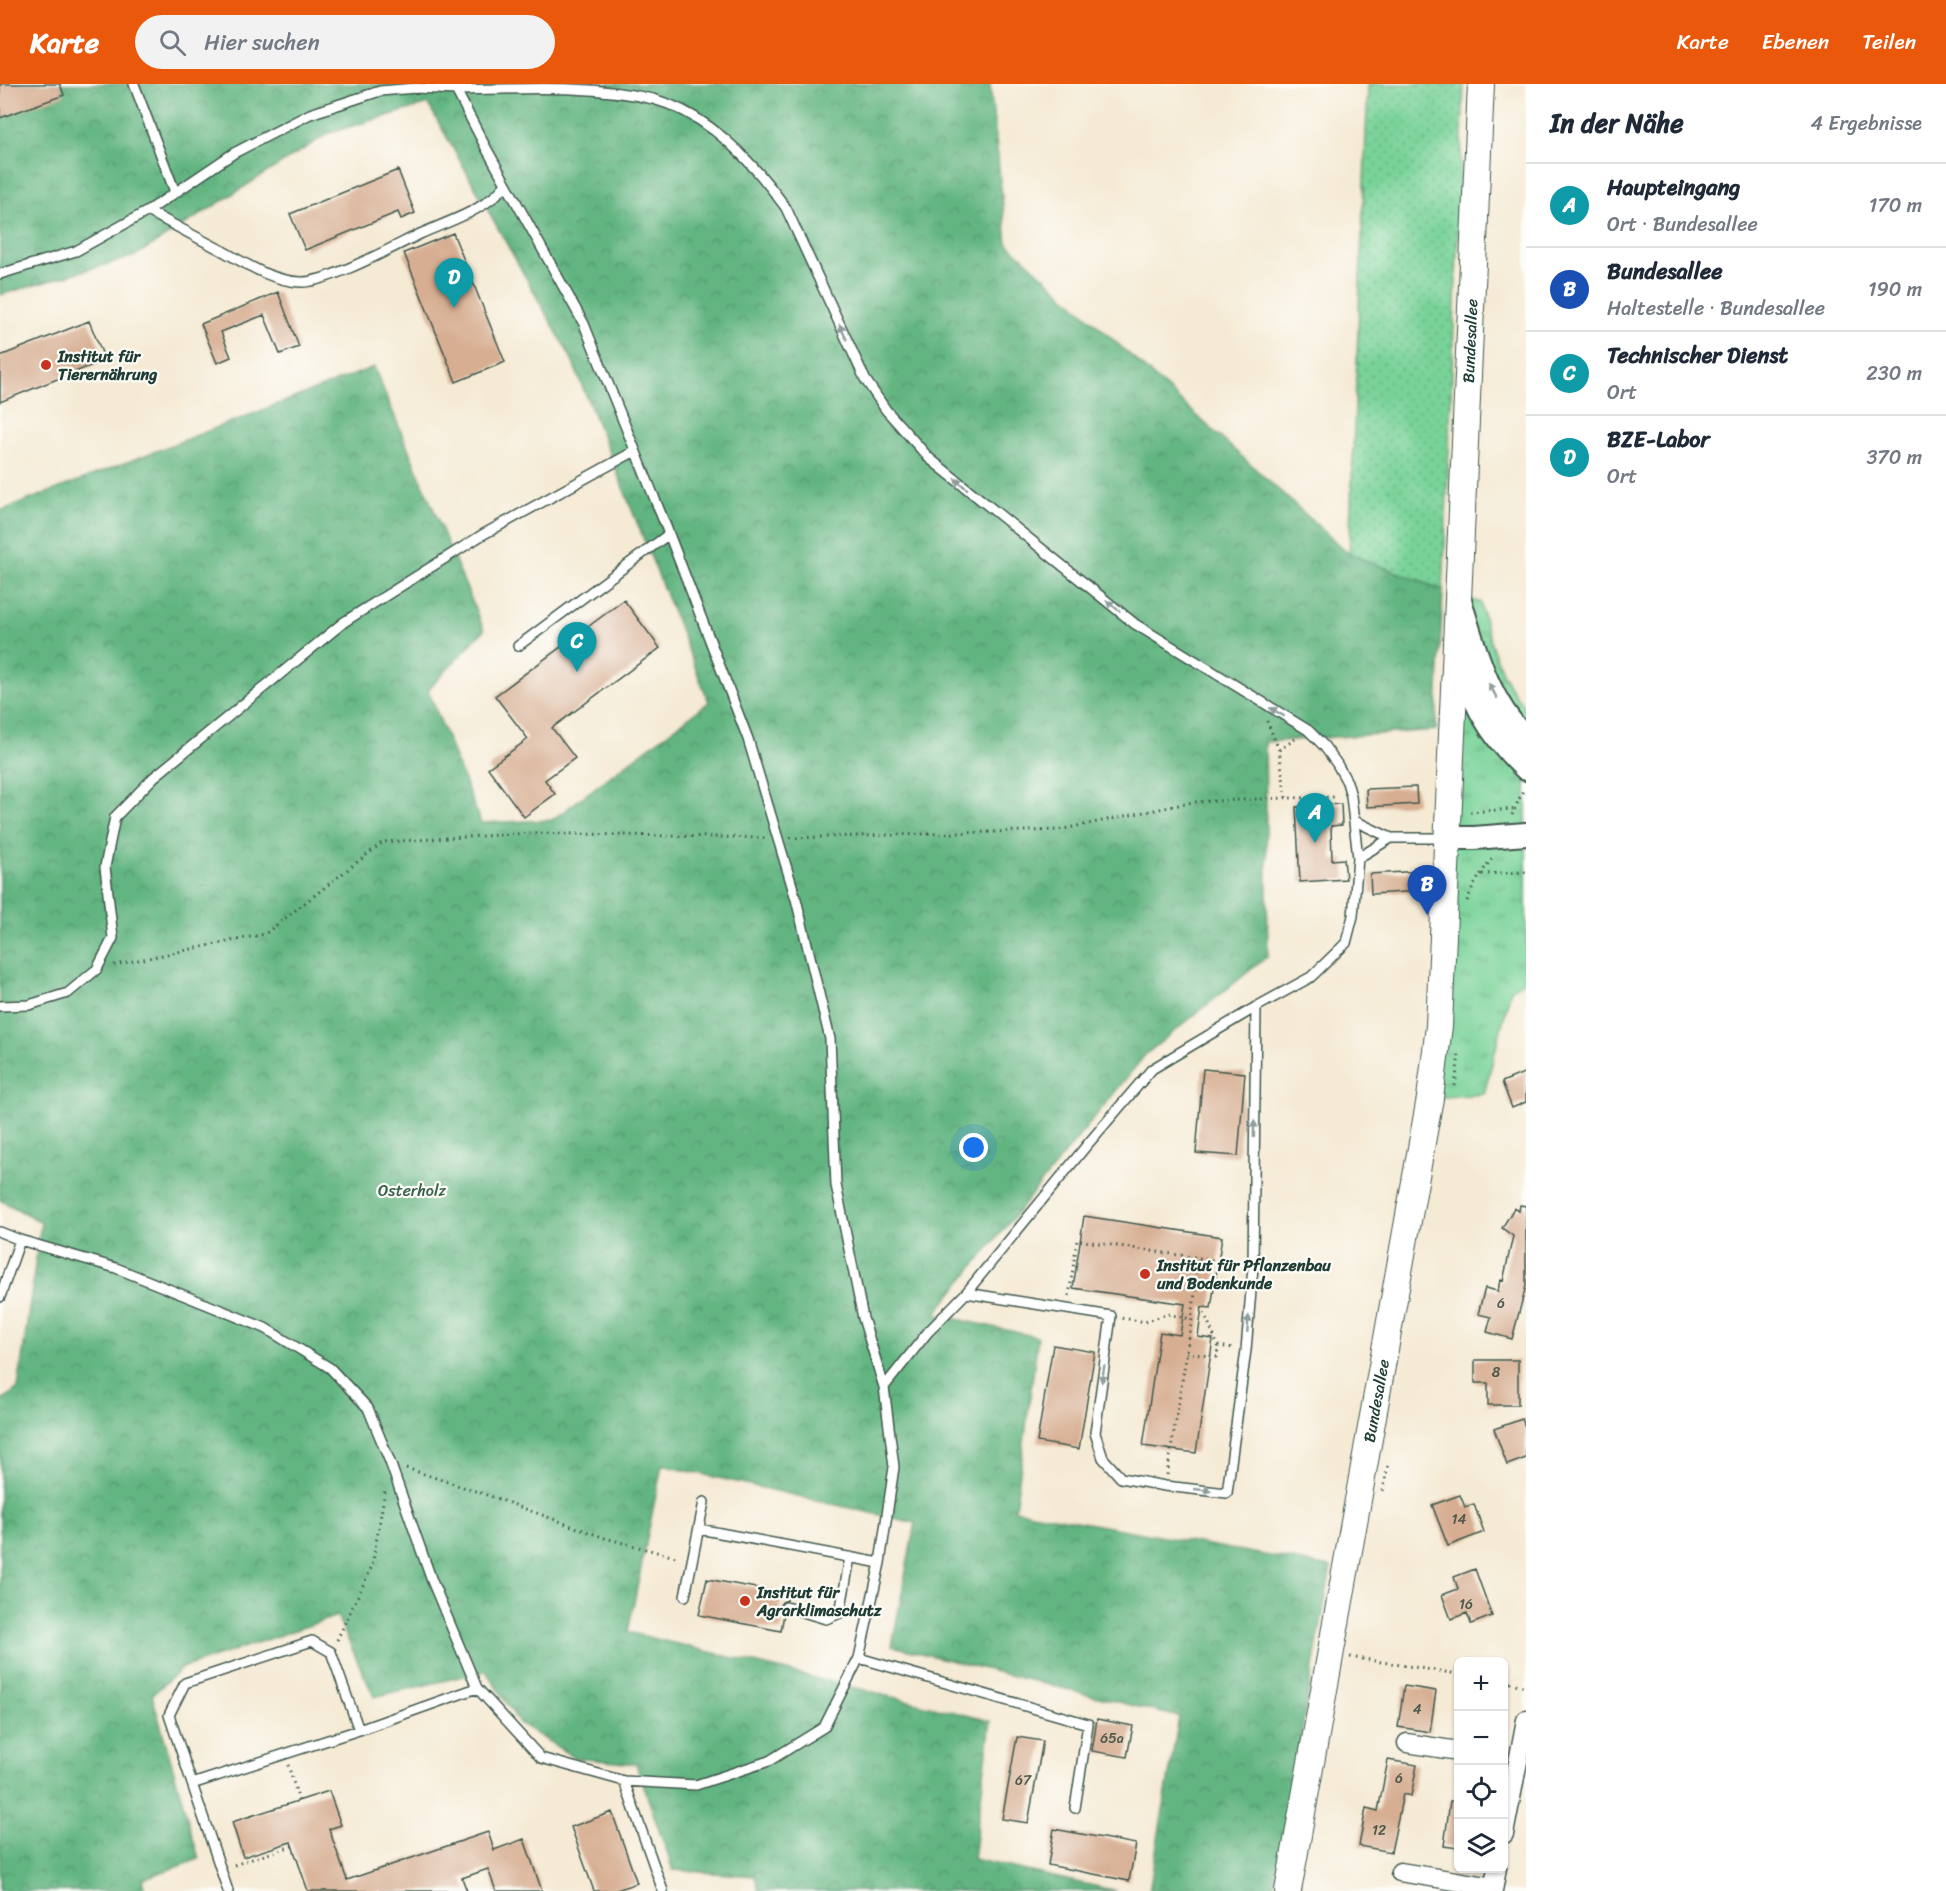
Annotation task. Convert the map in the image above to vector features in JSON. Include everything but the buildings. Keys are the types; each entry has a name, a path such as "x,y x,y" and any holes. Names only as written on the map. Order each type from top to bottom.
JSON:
{"main road":[{"name":"Bundesallee","path":"1288,1891 1430,1098 1439,1026 1481,84"}],"street":[{"name":"Bundesallee","path":"1459,597 1474,648 1489,684 1504,712 1526,739"},
{"name":"Bundesallee","path":"1456,650 1471,693 1484,720 1505,750 1526,769"},
{"path":"1448,838 1526,834"},
{"path":"1505,1819 1511,1759 1526,1720"},
{"path":"1407,1743 1454,1750"},
{"path":"1400,1872 1493,1889 1496,1873"}],"lane":[{"path":"134,84 175,192"},
{"path":"0,1232 116,1268 265,1328 330,1368 368,1408 390,1462 432,1581 477,1688 541,1758 624,1781 696,1785 769,1761 824,1727 860,1658 880,1563 894,1467 884,1387 863,1318 836,1185 830,1039 796,899 748,739 669,534 584,324 455,87"},
{"path":"0,274 76,251 148,211 234,153 310,114 380,91 455,87 603,90 654,99 688,114 723,137 770,185 786,208 865,379 886,410 912,440 956,480 1135,624 1308,730 1324,746 1347,782 1355,821 1358,858 1353,916 1346,944 1311,977 1152,1069 966,1293 928,1332 884,1387"},
{"path":"148,211 254,269 279,278 303,282 325,277 362,262 471,211 489,201 506,184"},
{"path":"0,1006 29,1005 68,993 97,969 113,938 105,867 115,818 153,777 344,622 482,535 635,451"},
{"path":"518,646 669,534"},
{"path":"1355,821 1391,838 1448,838"},
{"path":"1358,858 1391,838"},
{"path":"966,1293 1111,1316 1095,1433 1103,1458 1121,1478 1227,1493 1246,1350 1253,1267 1256,1007"},
{"path":"0,1297 20,1240"},
{"path":"685,1596 704,1502"},
{"path":"699,1529 880,1563"},
{"path":"786,1607 826,1618 840,1613 850,1557"},
{"path":"228,1891 169,1715 185,1683 312,1641 331,1652 359,1730"},
{"path":"860,1658 1088,1724 1075,1808"},
{"path":"192,1785 477,1688"},
{"path":"624,1781 663,1891"}],"path":[{"path":"1257,700 1279,750 1286,798"},
{"path":"1279,750 1308,730"},
{"path":"97,969 265,934 383,842 531,833 778,838 1059,830 1193,802 1351,796"},
{"path":"1473,883 1482,874 1526,872"},
{"path":"1067,1310 1077,1240 1253,1267"},
{"path":"1165,1486 1192,1319 1199,1257"},
{"path":"1186,1353 1217,1357 1218,1346 1202,1307"},
{"path":"1111,1316 1145,1322 1167,1314 1192,1319"},
{"path":"1218,1346 1246,1350"},
{"path":"331,1652 372,1566 390,1462 604,1538 692,1562"},
{"path":"1330,1653 1454,1673"},
{"path":"1508,1682 1526,1687"},
{"path":"285,1755 299,1801"},
{"path":"220,1869 292,1846"}],"green space":[{"name":"Osterholz","path":"0,84 990,84 1007,243 1349,554 1443,590 1436,730 1265,742 1268,956 1145,1055 935,1314 1038,1337 1015,1510 1331,1567 1273,1891 1149,1891 1179,1717 892,1646 915,1523 662,1465 628,1632 991,1721 973,1859 1117,1891 759,1891 755,1876 673,1870 636,1764 575,1758 519,1723 486,1671 374,1697 337,1616 182,1668 152,1695 199,1859 142,1879 145,1891 0,1891 0,1402 18,1388 41,1222 0,1200 0,511 374,367 484,630 428,690 481,823 552,820 709,702 571,358 428,104 329,133 135,256 0,295"},
{"path":"1368,84 1464,84 1443,590 1349,554"},
{"path":"1459,597 1480,602 1491,644 1502,672 1526,708 1526,979 1511,990 1484,1094 1430,1098"}],"place":[{"name":"BZE-Labor","path":"454,308"},
{"name":"Institut für Tierernährung","path":"46,365"},
{"name":"Technischer Dienst","path":"577,672"},
{"name":"Haupteingang","path":"1315,843"},
{"name":"Bundesallee","path":"1427,915"},
{"name":"Institut für Pflanzenbau und Bodenkunde","path":"1145,1274"},
{"name":"Institut für Agrarklimaschutz","path":"745,1601"}]}
